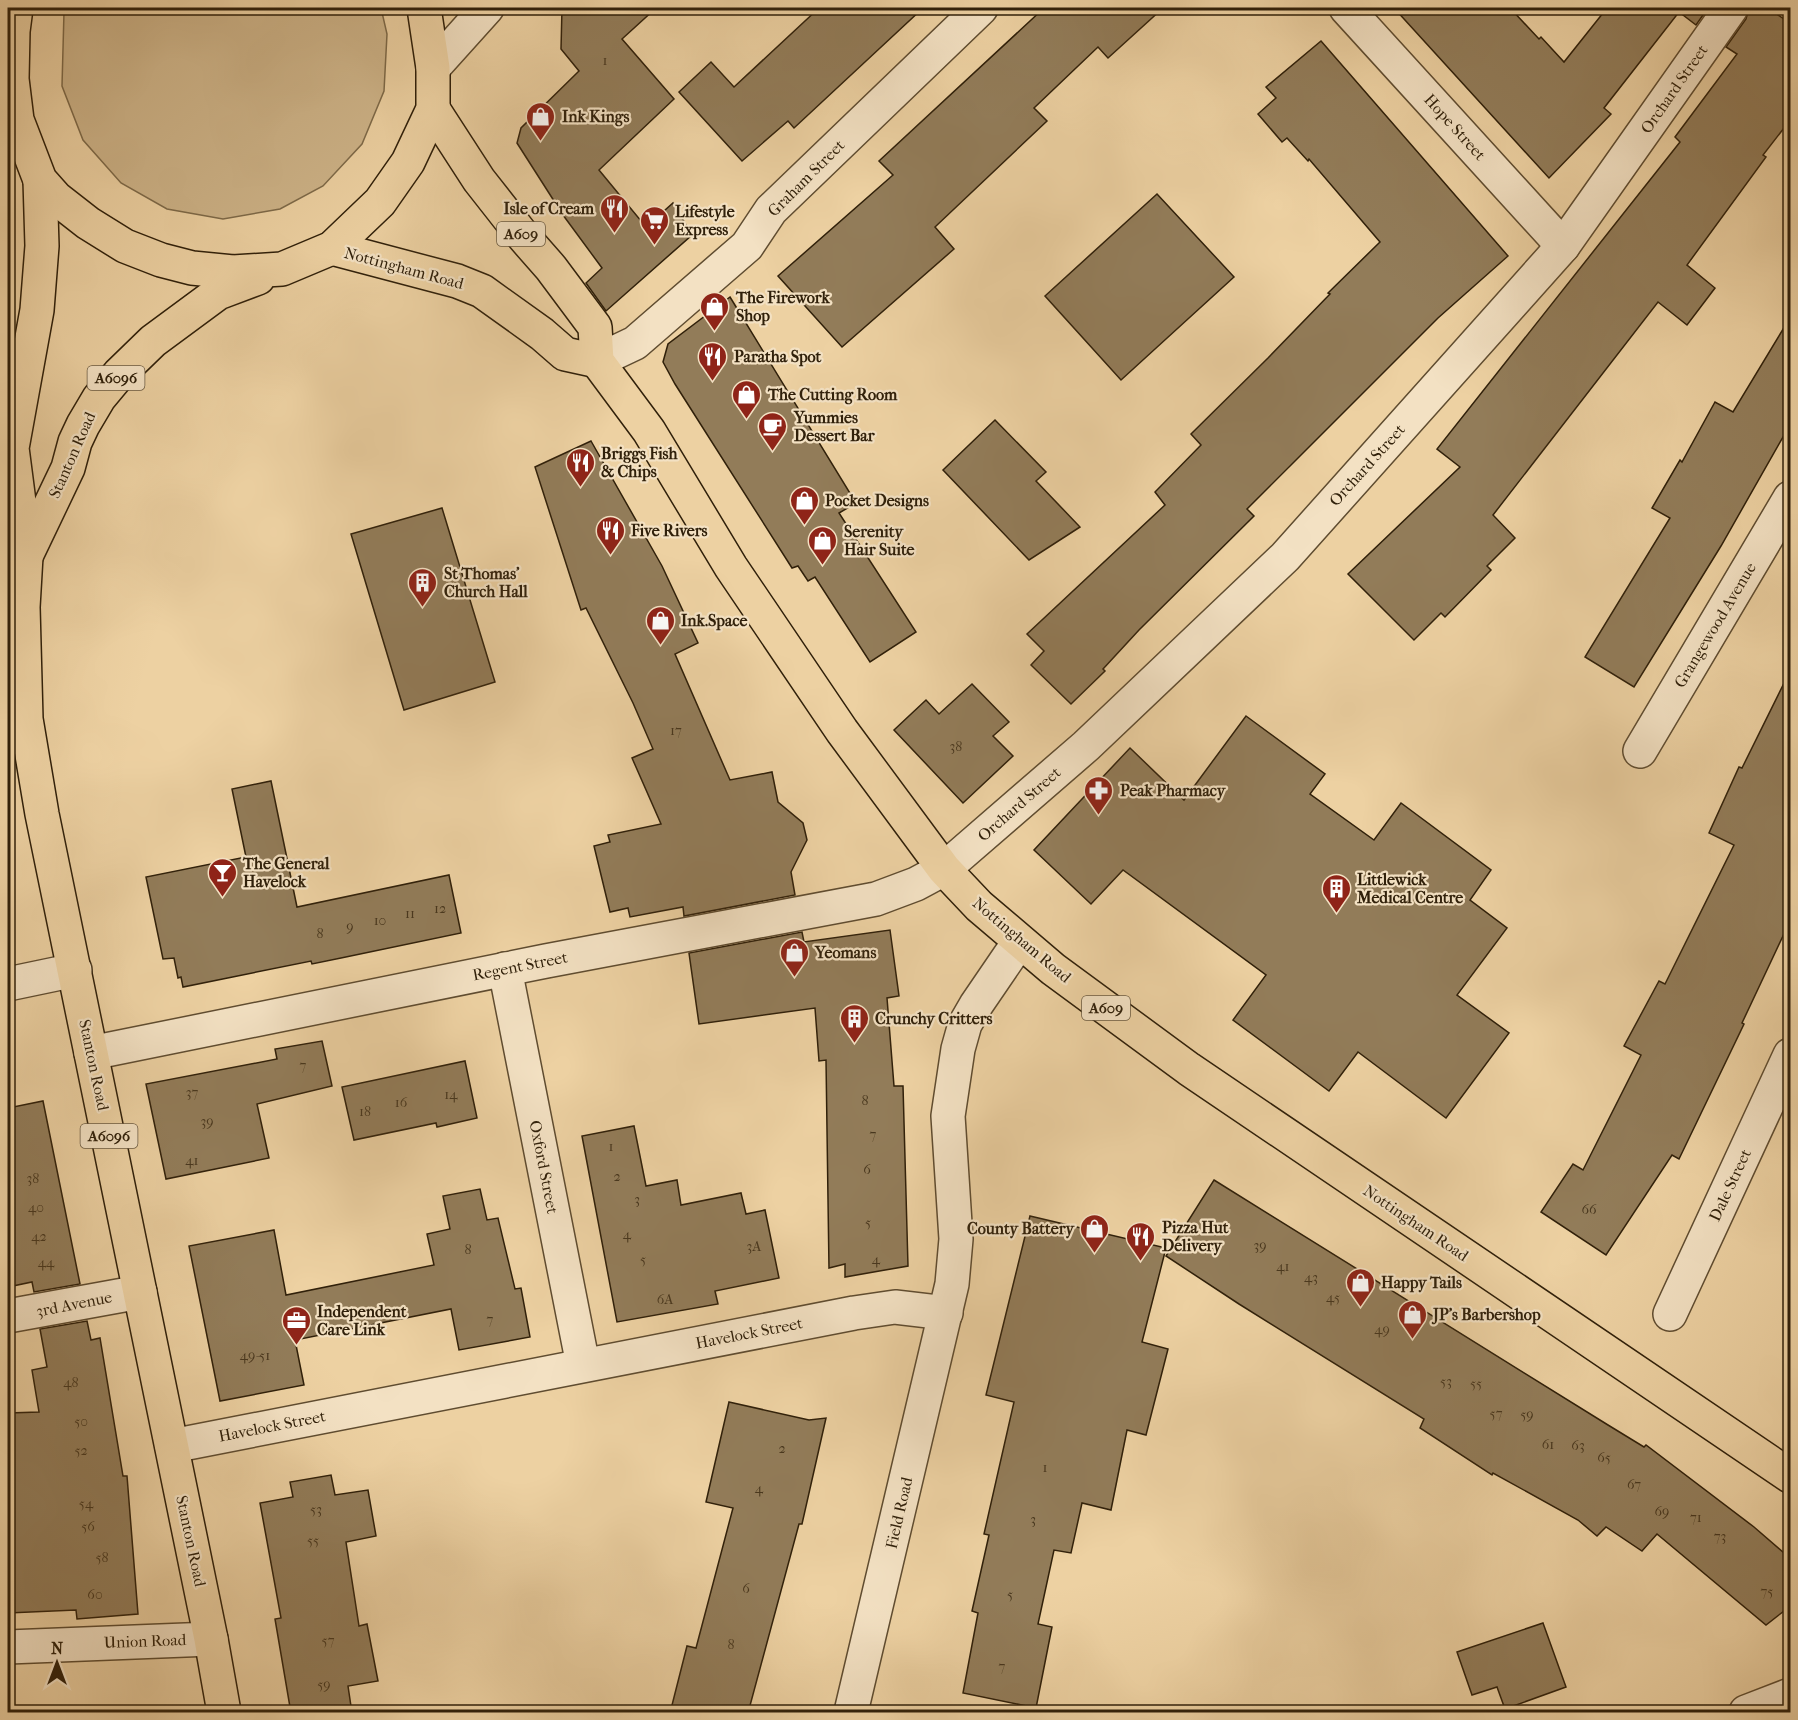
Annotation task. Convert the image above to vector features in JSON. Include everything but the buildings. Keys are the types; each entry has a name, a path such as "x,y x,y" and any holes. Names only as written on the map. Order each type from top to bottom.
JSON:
{"main road":[{"path":"16,8 13,31 12,120 39,180 56,198 88,223 125,246 160,260 192,268 233,272 282,269"},
{"path":"332,248 380,202 408,162 433,109 433,68 424,8"},
{"name":"A609","path":"433,109 479,180 551,268 595,327 597,361"},
{"name":"Stanton Road","path":"39,180 42,246 37,310 12,448 26,556 23,607 15,646 31,752 225,1713"},
{"name":"Nottingham Road","path":"332,248 457,280 482,291 565,354 597,361 649,431 731,567 842,731 944,869 979,906 1019,942 1122,1021 1235,1101 1791,1476"},
{"name":"Stanton Road","path":"26,556 68,468 75,441 83,425 99,398 119,374 153,341 218,293 332,248"}],"street":[{"path":"433,68 487,8"},
{"name":"Graham Street","path":"597,361 635,343 747,246 771,210 981,8"},
{"name":"Hope Street","path":"1346,8 1563,246"},
{"name":"Orchard Street","path":"944,869 1086,746 1285,557 1563,246 1731,8"},
{"name":"Grangewood Avenue","path":"1640,752 1791,498"},
{"name":"Regent Street","path":"91,1053 505,969 876,899 909,887 944,869"},
{"path":"946,1313 955,1261 956,1239 948,1116 958,1049 965,1024 1019,942"},
{"name":"Oxford Street","path":"505,969 583,1365"},
{"path":"8,984 75,970"},
{"name":"Dale Street","path":"1670,1314 1790,1056"},
{"name":"3rd Avenue","path":"8,1316 140,1292"},
{"name":"Havelock Street","path":"172,1446 854,1313 895,1307 946,1313"},
{"name":"Field Road","path":"851,1713 946,1313"},
{"name":"Union Road","path":"8,1647 211,1639"},
{"path":"1746,1713 1791,1695"}],"shaded area":[{"path":"66,8 381,8 387,34 384,91 362,144 323,186 280,209 223,219 167,209 121,183 83,140 62,86"}],"place":[{"name":"Ink Kings","path":"541,142"},
{"name":"Isle of Cream","path":"615,234"},
{"name":"Lifestyle Express","path":"654,246"},
{"name":"The Firework Shop","path":"715,332"},
{"name":"Paratha Spot","path":"713,382"},
{"name":"The Cutting Room","path":"747,420"},
{"name":"Yummies Dessert Bar","path":"773,452"},
{"name":"Briggs Fish & Chips","path":"580,488"},
{"name":"Pocket Designs","path":"804,526"},
{"name":"Five Rivers","path":"610,556"},
{"name":"Serenity Hair Suite","path":"823,566"},
{"name":"St Thomas' Church Hall","path":"423,608"},
{"name":"Ink.Space","path":"660,646"},
{"name":"Peak Pharmacy","path":"1099,816"},
{"name":"The General Havelock","path":"222,898"},
{"name":"Littlewick Medical Centre","path":"1336,914"},
{"name":"Yeomans","path":"794,978"},
{"name":"Crunchy Critters","path":"854,1044"},
{"name":"County Battery","path":"1095,1254"},
{"name":"Pizza Hut Delivery","path":"1141,1262"},
{"name":"Happy Tails","path":"1360,1308"},
{"name":"JP's Barbershop","path":"1412,1340"},
{"name":"Independent Care Link","path":"296,1346"}]}
